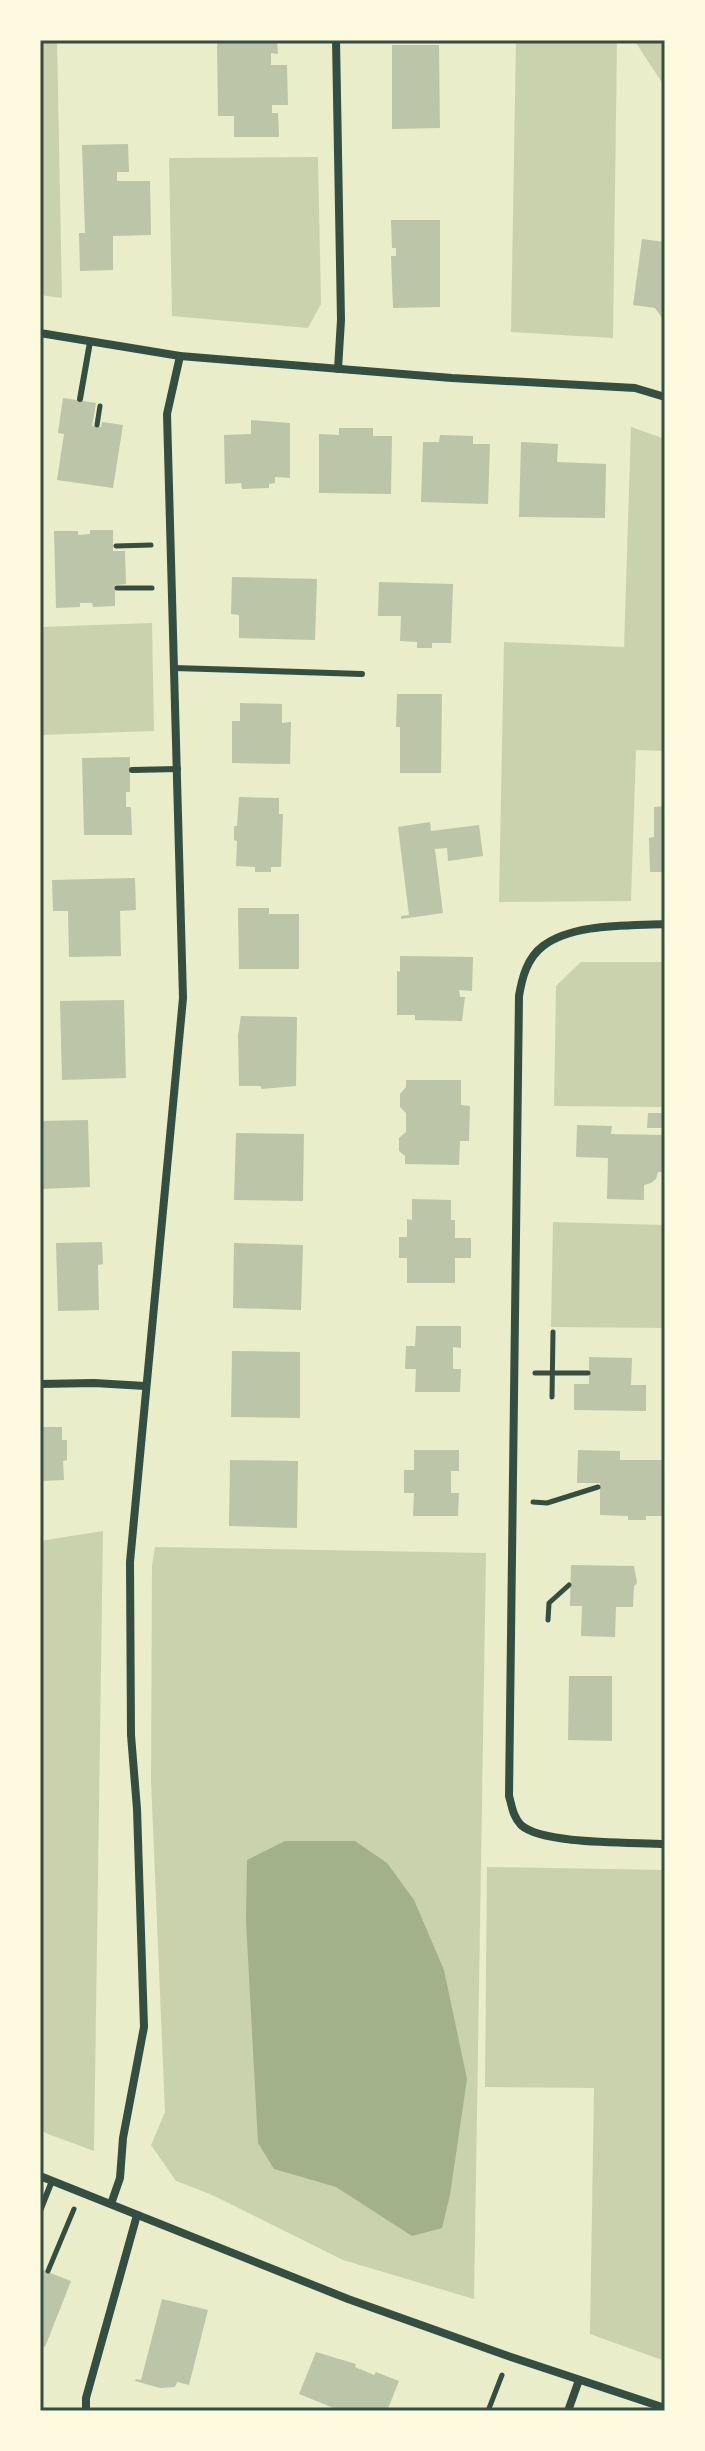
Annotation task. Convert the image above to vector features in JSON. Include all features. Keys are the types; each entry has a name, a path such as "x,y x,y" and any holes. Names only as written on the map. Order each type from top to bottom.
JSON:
{"street":[{"path":"336,40 341,320 338,369"},
{"path":"40,333 180,356 635,388 665,397"},
{"path":"111,2204 120,2178 123,2138 144,2027 137,1809 131,1735 130,1562 183,998 167,414 180,356"},
{"path":"665,924 609,927 561,936 541,947 522,976 519,996 509,1796 513,1814 521,1825 537,1834 579,1840 665,1844"},
{"path":"40,1384 145,1386"},
{"path":"40,2176 348,2299 665,2408"},
{"path":"86,2411 86,2398 137,2215"},
{"path":"568,2411 579,2380"}],"lane":[{"path":"80,399 90,342"},
{"path":"174,668 362,674"},
{"path":"132,770 178,769"},
{"path":"40,2211 52,2181"}],"path":[{"path":"116,546 170,544"},
{"path":"117,588 172,588"},
{"path":"552,1397 553,1332"},
{"path":"514,1373 588,1373"},
{"path":"512,1502 547,1503 598,1487"},
{"path":"548,1620 549,1603 569,1585"},
{"path":"48,2271 80,2192"},
{"path":"488,2411 508,2356"}],"shaded area":[{"path":"40,40 57,40 62,298 40,295"},
{"path":"516,40 617,40 613,338 511,332"},
{"path":"634,40 665,40 665,87"},
{"path":"318,157 321,304 308,328 172,316 169,158"},
{"path":"631,427 665,439 665,751 636,750 631,901 499,902 504,642 624,647"},
{"path":"152,623 154,731 40,735 40,627"},
{"path":"581,962 665,962 665,1107 554,1106 556,986"},
{"path":"553,1222 665,1225 665,1328 551,1327"},
{"path":"103,1531 94,2151 40,2131 40,1541"},
{"path":"155,1547 486,1553 474,2299 343,2260 210,2194 176,2181 151,2145 165,2112 151,1780 152,1565"},
{"path":"285,1841 355,1841 387,1863 414,1900 444,1970 467,2079 450,2195 442,2228 412,2236 336,2187 274,2169 258,2143 246,1921 247,1860"},
{"path":"487,1867 665,1870 665,2361 590,2334 594,2088 485,2087"}],"building":[{"path":"217,40 277,40 278,54 271,53 271,65 287,65 288,105 272,105 272,113 278,113 279,137 234,137 234,116 218,116"},
{"path":"392,45 439,45 440,128 392,129"},
{"path":"128,144 129,172 117,172 117,181 150,181 151,235 113,236 113,270 80,271 79,233 85,233 82,145"},
{"path":"391,220 440,220 440,307 393,308 391,256 396,256 396,248 392,248"},
{"path":"642,239 665,242 662,270 665,270 665,322 655,308 633,305"},
{"path":"63,398 96,403 92,426 101,427 102,422 123,425 113,488 57,480 64,434 58,433"},
{"path":"251,420 290,423 290,478 275,477 275,483 269,484 269,488 242,489 241,483 225,484 224,435 251,434"},
{"path":"339,428 373,428 373,436 392,436 391,494 319,493 319,434 339,435"},
{"path":"440,435 473,436 473,444 490,444 488,504 421,502 423,442 439,442"},
{"path":"521,442 558,444 557,462 606,464 605,518 519,517"},
{"path":"90,530 113,530 113,551 125,551 126,584 115,585 115,606 93,607 92,603 80,603 80,607 56,608 54,531 78,531 78,535 90,534"},
{"path":"232,577 317,579 315,640 239,638 239,615 231,614"},
{"path":"379,582 453,584 451,643 432,643 432,648 417,648 417,642 400,641 401,616 378,616"},
{"path":"397,694 442,694 441,773 400,773"},
{"path":"240,703 282,704 282,723 291,722 290,764 232,763 232,721 240,721"},
{"path":"130,757 130,792 126,792 126,807 131,807 132,835 84,835 82,758"},
{"path":"239,797 279,798 279,814 283,814 281,867 271,867 271,872 255,872 255,867 236,866 234,826 237,826"},
{"path":"665,806 665,872 650,872 649,838 654,837 654,807"},
{"path":"430,822 431,831 479,825 483,856 448,861 447,848 435,849 443,913 401,919 401,916 409,915 398,827"},
{"path":"135,878 136,910 120,911 121,956 69,957 68,911 53,911 52,880"},
{"path":"238,908 269,908 269,914 299,914 299,969 239,969"},
{"path":"400,956 473,957 472,991 459,990 460,997 465,997 462,1021 415,1020 415,1015 397,1015"},
{"path":"124,1000 126,1078 62,1080 60,1001"},
{"path":"241,1016 297,1017 296,1086 261,1089 261,1086 239,1086 238,1035"},
{"path":"406,1080 461,1080 461,1105 470,1106 469,1141 460,1141 459,1165 405,1164 405,1156 399,1151 399,1138 406,1132 406,1113 400,1107 400,1094 406,1087"},
{"path":"648,1113 665,1113 665,1128 647,1128"},
{"path":"88,1120 90,1187 40,1189 40,1121"},
{"path":"577,1125 612,1126 611,1134 665,1135 665,1172 658,1172 656,1179 644,1185 644,1200 607,1199 608,1158 576,1157"},
{"path":"236,1133 304,1134 303,1201 234,1200"},
{"path":"412,1199 451,1200 455,1238 471,1238 471,1258 455,1258 455,1283 407,1283 407,1258 399,1258 399,1237 407,1237 407,1219 412,1220"},
{"path":"102,1242 103,1264 98,1265 99,1310 58,1311 56,1243"},
{"path":"234,1243 303,1245 301,1310 233,1308"},
{"path":"416,1326 461,1326 461,1348 453,1347 453,1369 461,1369 460,1392 415,1392 416,1369 405,1369 406,1346 415,1346"},
{"path":"232,1351 300,1352 300,1418 231,1417"},
{"path":"589,1357 632,1358 631,1385 646,1385 646,1411 574,1410 574,1384 589,1384"},
{"path":"40,1427 62,1427 62,1440 67,1440 67,1460 63,1461 64,1480 40,1481"},
{"path":"414,1450 459,1450 459,1471 451,1471 451,1493 459,1493 458,1516 413,1516 414,1493 404,1493 404,1470 414,1470"},
{"path":"578,1450 620,1451 620,1460 665,1460 665,1516 628,1520 628,1516 600,1515 600,1483 577,1483"},
{"path":"230,1460 298,1461 297,1528 229,1526"},
{"path":"571,1565 634,1566 637,1583 634,1586 633,1607 616,1607 615,1637 581,1636 582,1606 570,1606"},
{"path":"569,1676 612,1676 612,1741 568,1740"},
{"path":"40,2269 71,2281 45,2347 40,2345"},
{"path":"162,2299 208,2310 189,2385 177,2382 175,2387 160,2388 135,2381 141,2380"},
{"path":"316,2352 356,2364 355,2367 374,2375 376,2372 399,2381 387,2411 341,2411 299,2394"}]}
